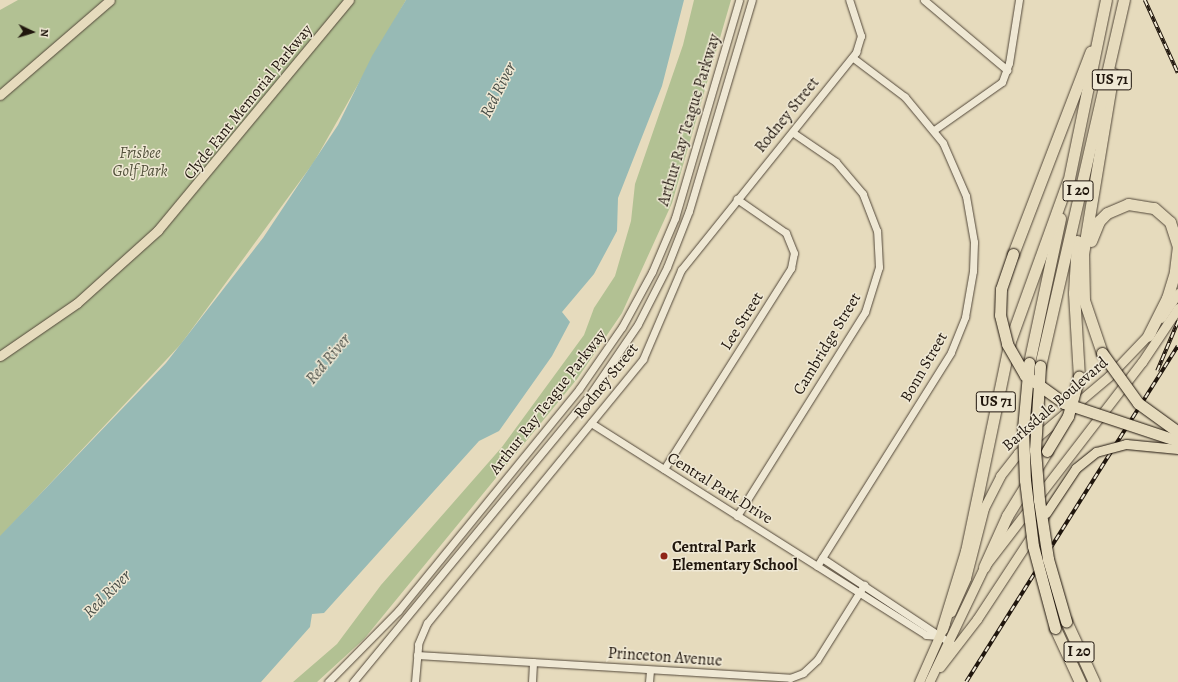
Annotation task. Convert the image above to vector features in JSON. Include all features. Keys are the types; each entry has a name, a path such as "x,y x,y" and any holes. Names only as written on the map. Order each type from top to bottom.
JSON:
{"highway":[{"name":"I 20","path":"1094,682 1066,621 1048,559 1037,484 1036,421 1040,366 1124,0"},
{"name":"I 20","path":"1080,682 1055,628 1032,546 1024,480 1023,429 1029,362 1105,5"},
{"path":"1105,5 1066,124 1013,254 1001,289 1000,314 1007,344 1025,375 1064,403 1178,441"},
{"name":"US 71","path":"984,567 1007,516 1068,416 1079,376 1075,260 1101,144 1121,17"},
{"path":"1101,144 1083,254 1084,300 1102,353 1138,403 1178,432"},
{"name":"US 71","path":"940,632 966,551 1010,341 1068,181"},
{"path":"1090,320 1090,252 1093,231 1099,221 1116,207 1142,205 1154,208 1170,222 1178,246 1172,286 1148,336"}],"main road":[{"path":"0,95 110,0"},
{"name":"Clyde Fant Memorial Parkway","path":"2,356 82,299 158,230 349,0"},
{"name":"Barksdale Boulevard","path":"919,682 940,632 963,588 984,508 1000,476 1018,453 1109,376 1148,336 1178,293"},
{"name":"Barksdale Boulevard","path":"930,682 984,567 1142,362 1178,308"},
{"path":"930,682 1076,468 1096,452 1126,444 1178,449"}],"street":[{"name":"Arthur Ray Teague Parkway","path":"328,682 398,611 579,389 622,327 655,264 675,218 739,0"},
{"name":"Arthur Ray Teague Parkway","path":"352,682 591,393 638,324 667,267 689,211 752,0"},
{"name":"Rodney Street","path":"415,682 417,655 422,633 431,617 647,354 678,276 737,199 852,57 861,36 849,0"},
{"path":"924,0 1007,70"},
{"path":"934,130 997,87 1007,70 1019,0"},
{"name":"Bonn Street","path":"817,566 942,368 965,317 974,271 972,227 960,178 934,130 897,89 852,57"},
{"name":"Cambridge Street","path":"737,516 865,312 879,267 877,231 863,194 836,162 792,132"},
{"name":"Lee Street","path":"664,469 791,268 794,253 786,233 737,199"},
{"name":"Central Park Drive","path":"591,423 737,516 766,537 817,566 926,635 940,632"},
{"name":"Central Park Drive","path":"822,558 940,632 948,642 956,646"},
{"name":"Princeton Avenue","path":"417,655 650,670 766,680 790,678 809,669 864,585"},
{"path":"532,682 533,662"},
{"path":"649,682 650,670"}],"green space":[{"path":"18,0 104,0 0,91 0,10"},
{"name":"Frisbee Golf Park","path":"114,0 406,0 314,162 181,344 0,537 0,98"},
{"path":"694,0 731,0 672,203 622,313 577,379 364,639 317,682 293,682 337,644 381,585 502,447 584,335 594,308 615,276 631,221 635,184 683,45"}],"water":[{"name":"Red River","path":"406,0 684,0 662,86 618,198 617,231 594,274 562,312 570,322 552,356 499,431 479,441 324,613 312,614 310,627 261,682 0,682 0,536 166,363 263,238 338,125 372,56"}],"railway":[{"path":"1145,0 1178,73"},
{"path":"1157,371 1178,321"},
{"path":"966,682 1178,346"}],"place":[{"name":"Central Park Elementary School","path":"664,556"}]}
